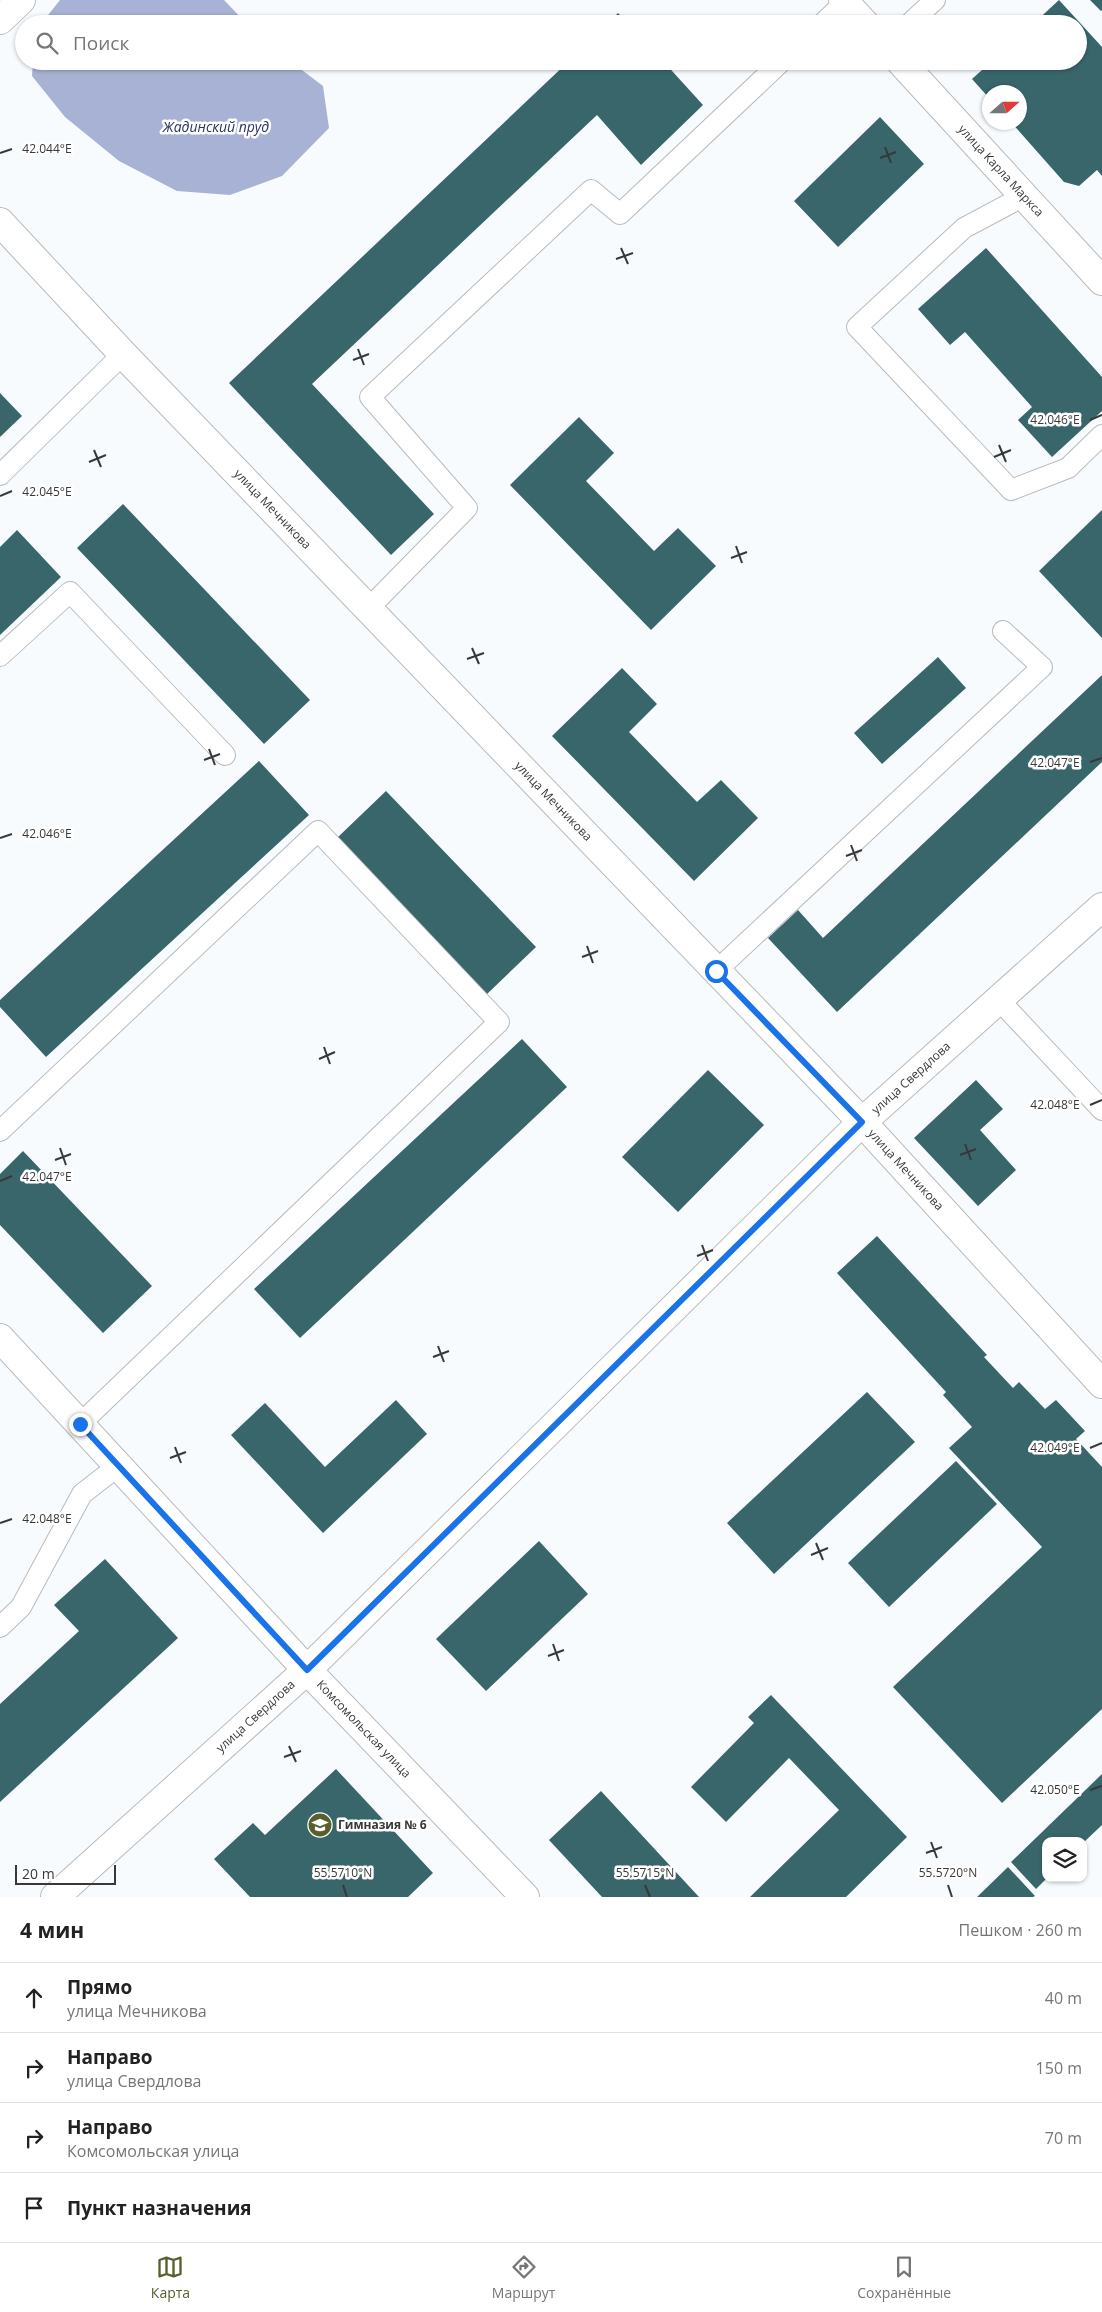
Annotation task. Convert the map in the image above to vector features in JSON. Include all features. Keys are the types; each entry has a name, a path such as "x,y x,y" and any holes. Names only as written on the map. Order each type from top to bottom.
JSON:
{"street":[{"path":"0,20 21,0"},
{"path":"844,1 857,15"},
{"name":"улица Карла Маркса","path":"908,70 1102,281"},
{"name":"улица Мечникова","path":"0,222 122,354 862,1122 1102,1384"},
{"name":"улица Свердлова","path":"55,1897 307,1670 862,1122 1102,907"},
{"name":"Комсомольская улица","path":"0,1338 307,1670 525,1897"}],"lane":[{"path":"919,15 935,0"},
{"path":"831,15 844,1"},
{"path":"368,609 467,508 370,398 591,190 620,214 772,70"},
{"path":"1024,196 964,228 857,327 1011,490 1068,468 1102,435"},
{"path":"0,475 122,354"},
{"path":"0,656 70,592 225,755"},
{"path":"716,971 1042,667 1003,631"},
{"path":"0,1131 318,831 500,1022 80,1424"},
{"path":"999,1000 1102,1110"},
{"path":"0,1627 21,1607 82,1494 118,1466"}],"water":[{"path":"60,0 224,0 238,15 48,15"},
{"name":"Жадинский пруд","path":"32,70 302,70 323,86 329,128 282,176 230,195 177,191 119,161 65,117 32,76"}],"building":[{"path":"1059,0 1073,15 1043,15"},
{"path":"1090,0 1102,0 1102,10 1101,11"},
{"path":"1087,31 1102,47 1102,176 1097,170 1079,186 1064,182 1018,130 1027,130 1027,85 982,85 982,90 972,79 982,70 1087,70"},
{"path":"559,70 671,70 703,105 641,165 597,115 312,384 434,514 391,555 229,383"},
{"path":"880,117 924,164 838,247 794,201"},
{"path":"986,248 1102,377 1102,411 1052,457 1018,420 1032,407 965,332 950,345 918,309"},
{"path":"0,393 22,416 0,437"},
{"path":"579,417 614,453 586,481 654,551 678,528 716,566 651,630 510,485"},
{"path":"123,504 310,700 264,744 77,548"},
{"path":"1102,510 1102,638 1039,571"},
{"path":"17,530 61,577 0,635 0,547"},
{"path":"938,657 966,688 882,764 854,733"},
{"path":"622,668 657,704 629,732 697,802 721,780 758,818 694,881 552,736"},
{"path":"1102,675 1102,762 837,1012 768,938 798,910 823,938"},
{"path":"259,761 309,815 46,1057 0,1007 0,1000"},
{"path":"386,791 536,947 487,994 337,838"},
{"path":"522,1039 567,1087 300,1338 254,1289"},
{"path":"708,1070 764,1125 678,1212 622,1157"},
{"path":"976,1080 1003,1109 980,1130 1016,1170 978,1206 914,1138"},
{"path":"23,1151 152,1286 103,1333 0,1225 0,1174"},
{"path":"877,1236 987,1355 984,1357 1013,1388 1019,1382 1045,1409 1056,1400 1085,1431 1076,1439 1102,1467 1102,1709 1002,1803 893,1687 1042,1547 949,1448 972,1427 943,1395 946,1392 837,1273"},
{"path":"867,1392 915,1442 774,1574 727,1523"},
{"path":"396,1400 427,1434 323,1533 231,1435 265,1403 325,1467"},
{"path":"956,1461 997,1504 889,1607 848,1563"},
{"path":"539,1541 588,1594 486,1691 436,1639"},
{"path":"105,1559 178,1638 0,1802 0,1704 79,1631 54,1605"},
{"path":"771,1695 907,1837 846,1897 750,1897 839,1810 789,1758 726,1822 691,1787 754,1723 748,1717"},
{"name":"Гимназия № 6","path":"336,1769 433,1873 408,1897 250,1897 214,1859 253,1823 265,1835"},
{"path":"1102,1774 1102,1825 1087,1839 1087,1837 1042,1837 1043,1882 1036,1889 1011,1862"},
{"path":"601,1791 699,1897 602,1897 549,1840"},
{"path":"1008,1867 1035,1896 977,1897"}],"place":[{"name":"Гимназия № 6","path":"320,1825"}],"route":[{"path":"80,1424 307,1670 862,1122 716,971"}]}
